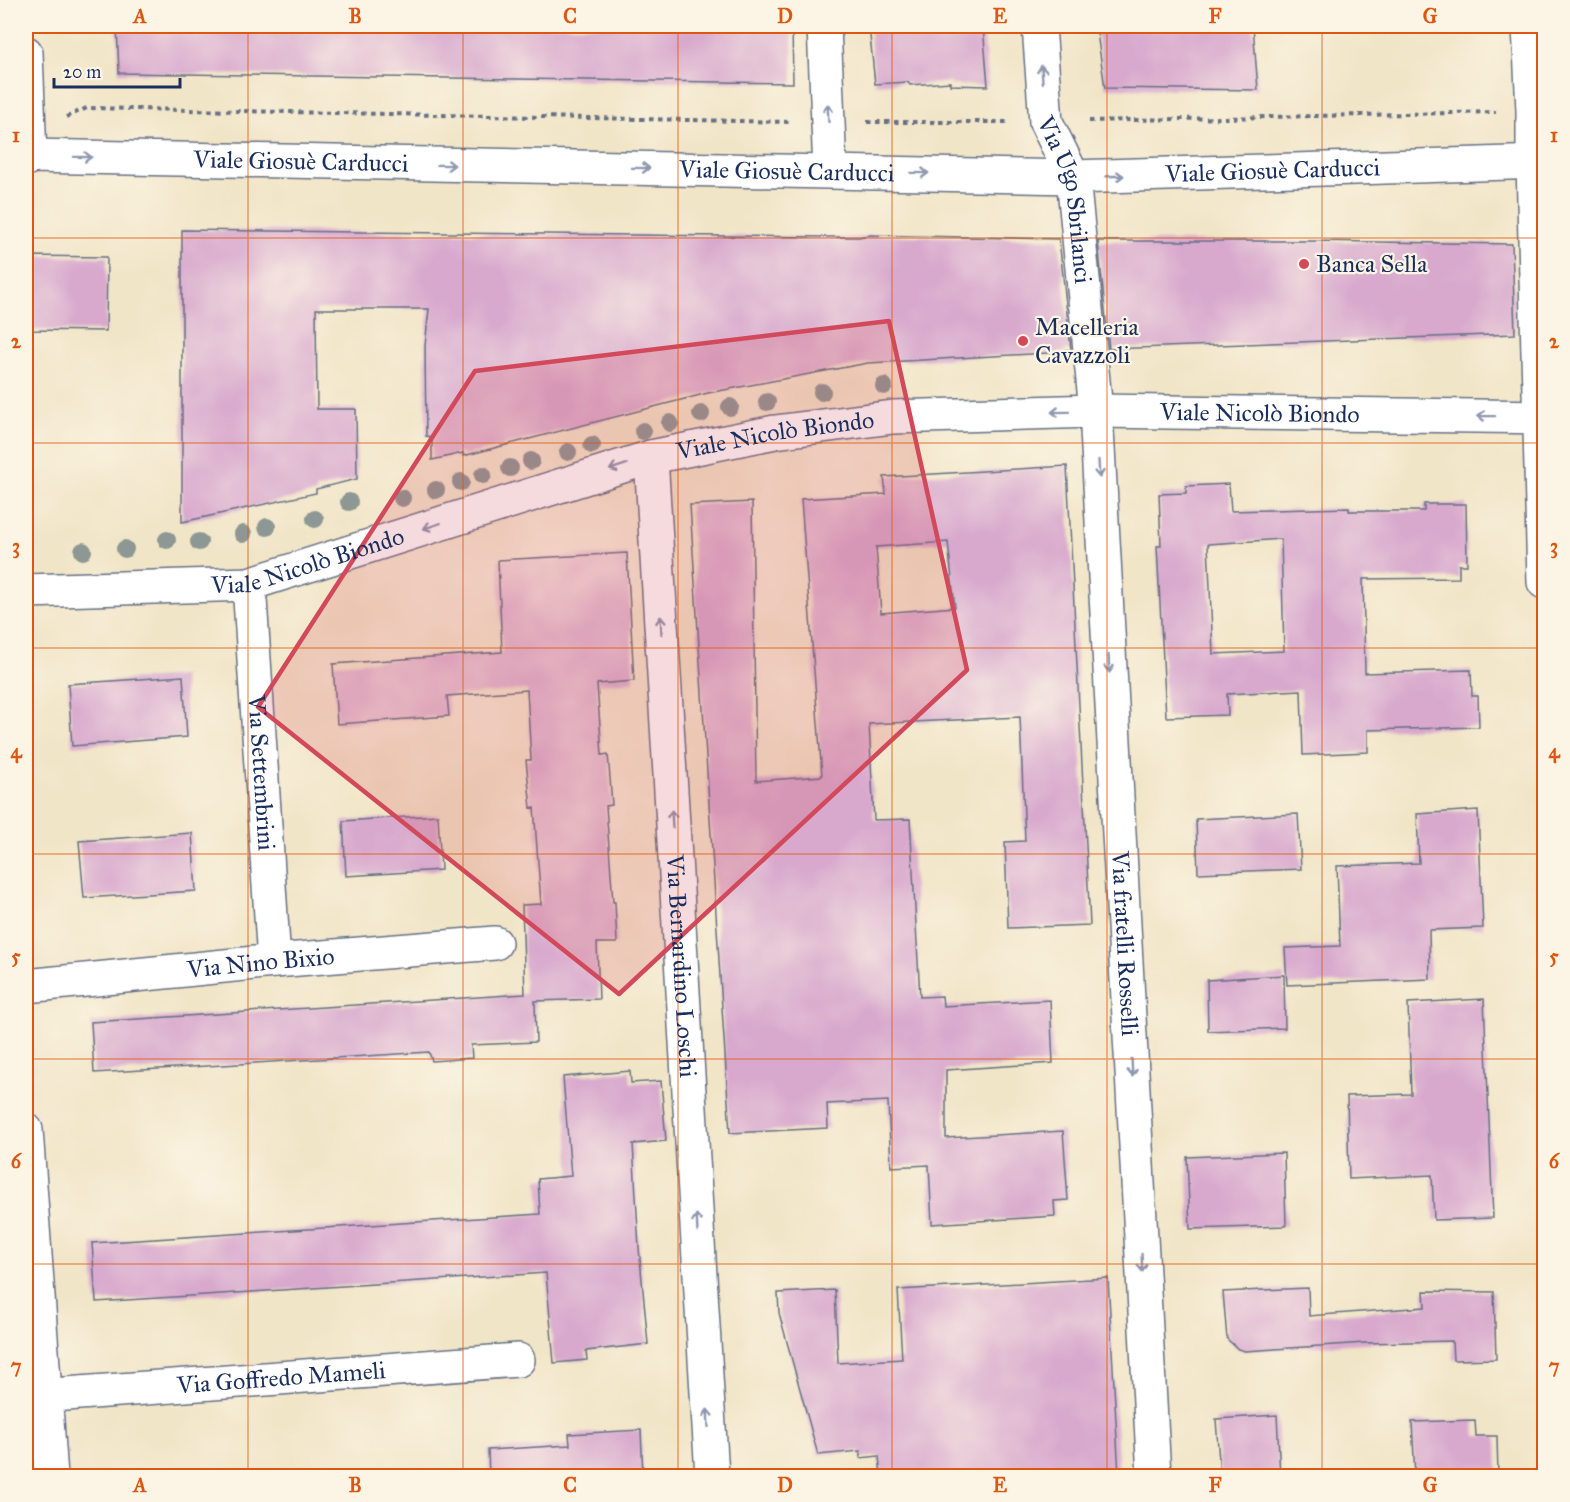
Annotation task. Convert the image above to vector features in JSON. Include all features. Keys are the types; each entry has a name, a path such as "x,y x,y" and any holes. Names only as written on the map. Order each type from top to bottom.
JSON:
{"street":[{"path":"824,26 830,171"},
{"name":"Via Ugo Sbrilanci","path":"1039,26 1046,122 1073,177 1096,411"},
{"path":"1529,26 1533,111 1539,162 1545,582"},
{"path":"26,53 28,150"},
{"name":"Viale Giosuè Carducci","path":"28,150 1073,177 1539,162"},
{"name":"Viale Nicolò Biondo","path":"26,591 249,584 651,457 775,432 893,417 1096,411 1542,417"},
{"name":"Via fratelli Rosselli","path":"1096,411 1154,1476"},
{"name":"Via Bernardino Loschi","path":"651,457 712,1476"},
{"name":"Via Settembrini","path":"249,584 274,961"},
{"name":"Via Nino Bixio","path":"26,986 274,961 495,943"},
{"path":"26,1130 35,1396 51,1476"},
{"name":"Via Goffredo Mameli","path":"35,1396 518,1360"}],"path":[{"path":"28,150 87,108 829,123 1046,122 1533,111"}],"highlighted area":[{"path":"889,321 967,670 619,994 258,707 475,371"}],"building":[{"path":"117,26 792,26 793,83 119,73"},
{"path":"869,26 983,26 988,86 950,85 950,82 910,85 908,82 875,84"},
{"path":"1096,26 1253,26 1258,90 1105,88"},
{"path":"182,230 822,237 869,235 1059,239 1071,350 868,363 708,393 463,456 463,453 432,460 432,437 426,436 425,346 429,309 316,309 317,409 356,409 357,479 316,489 316,493 182,522"},
{"path":"1098,241 1512,244 1515,334 1109,349"},
{"path":"26,256 107,257 106,331 26,330"},
{"path":"1067,466 1090,925 1008,928 1005,842 1025,841 1020,717 869,724 874,820 910,819 920,997 942,996 943,1006 1050,1000 1053,1063 946,1070 946,1138 1063,1131 1068,1200 1054,1201 1055,1216 932,1224 929,1165 891,1167 888,1101 827,1104 828,1128 730,1133 690,505 752,502 756,781 822,776 801,499 886,494 884,477","holes":["948,542 955,607 881,613 876,547"]},
{"path":"1229,484 1231,511 1349,508 1349,511 1424,511 1424,504 1466,504 1467,565 1459,565 1459,578 1363,579 1365,673 1471,670 1472,696 1478,696 1479,727 1368,730 1368,752 1303,755 1301,690 1227,694 1228,715 1166,717 1157,546 1161,546 1159,494 1186,493 1186,486","holes":["1281,539 1284,651 1213,654 1208,544"]},
{"path":"627,553 634,681 597,684 602,755 608,754 610,778 612,805 606,806 617,943 597,943 599,999 535,1001 536,1042 471,1045 472,1058 432,1061 429,1052 94,1073 91,1022 525,994 522,905 541,904 534,807 531,808 526,760 531,760 527,690 447,696 449,716 337,724 333,664 502,652 498,560"},
{"path":"183,676 187,737 72,746 68,684"},
{"path":"1478,810 1483,928 1429,930 1430,979 1287,985 1285,948 1340,946 1337,866 1419,863 1417,814"},
{"path":"1298,814 1301,869 1198,873 1196,819"},
{"path":"438,815 441,870 346,876 343,821"},
{"path":"192,833 196,891 84,898 79,841"},
{"path":"1284,975 1285,1028 1208,1031 1207,980"},
{"path":"1484,999 1493,1218 1434,1220 1432,1175 1349,1179 1347,1096 1411,1094 1408,1003"},
{"path":"630,1071 631,1083 661,1081 666,1141 633,1144 648,1344 586,1351 587,1360 554,1363 546,1273 96,1302 92,1243 540,1214 538,1179 571,1176 563,1077"},
{"path":"1284,1153 1286,1226 1190,1229 1187,1157"},
{"path":"1108,1278 1119,1476 881,1476 879,1456 860,1458 860,1451 818,1455 779,1313 778,1293 835,1290 838,1363 902,1359 898,1290"},
{"path":"1308,1288 1309,1316 1425,1307 1424,1291 1494,1292 1496,1359 1453,1360 1452,1341 1365,1343 1245,1351 1238,1349 1227,1339 1223,1292"},
{"path":"1277,1415 1280,1476 1220,1476 1216,1419"},
{"path":"1475,1420 1476,1436 1497,1436 1498,1476 1415,1476 1412,1422"},
{"path":"641,1430 643,1476 489,1476 488,1450 570,1445 569,1434"}],"place":[{"name":"Banca Sella","path":"1304,264"},
{"name":"Macelleria Cavazzoli","path":"1023,341"}]}
